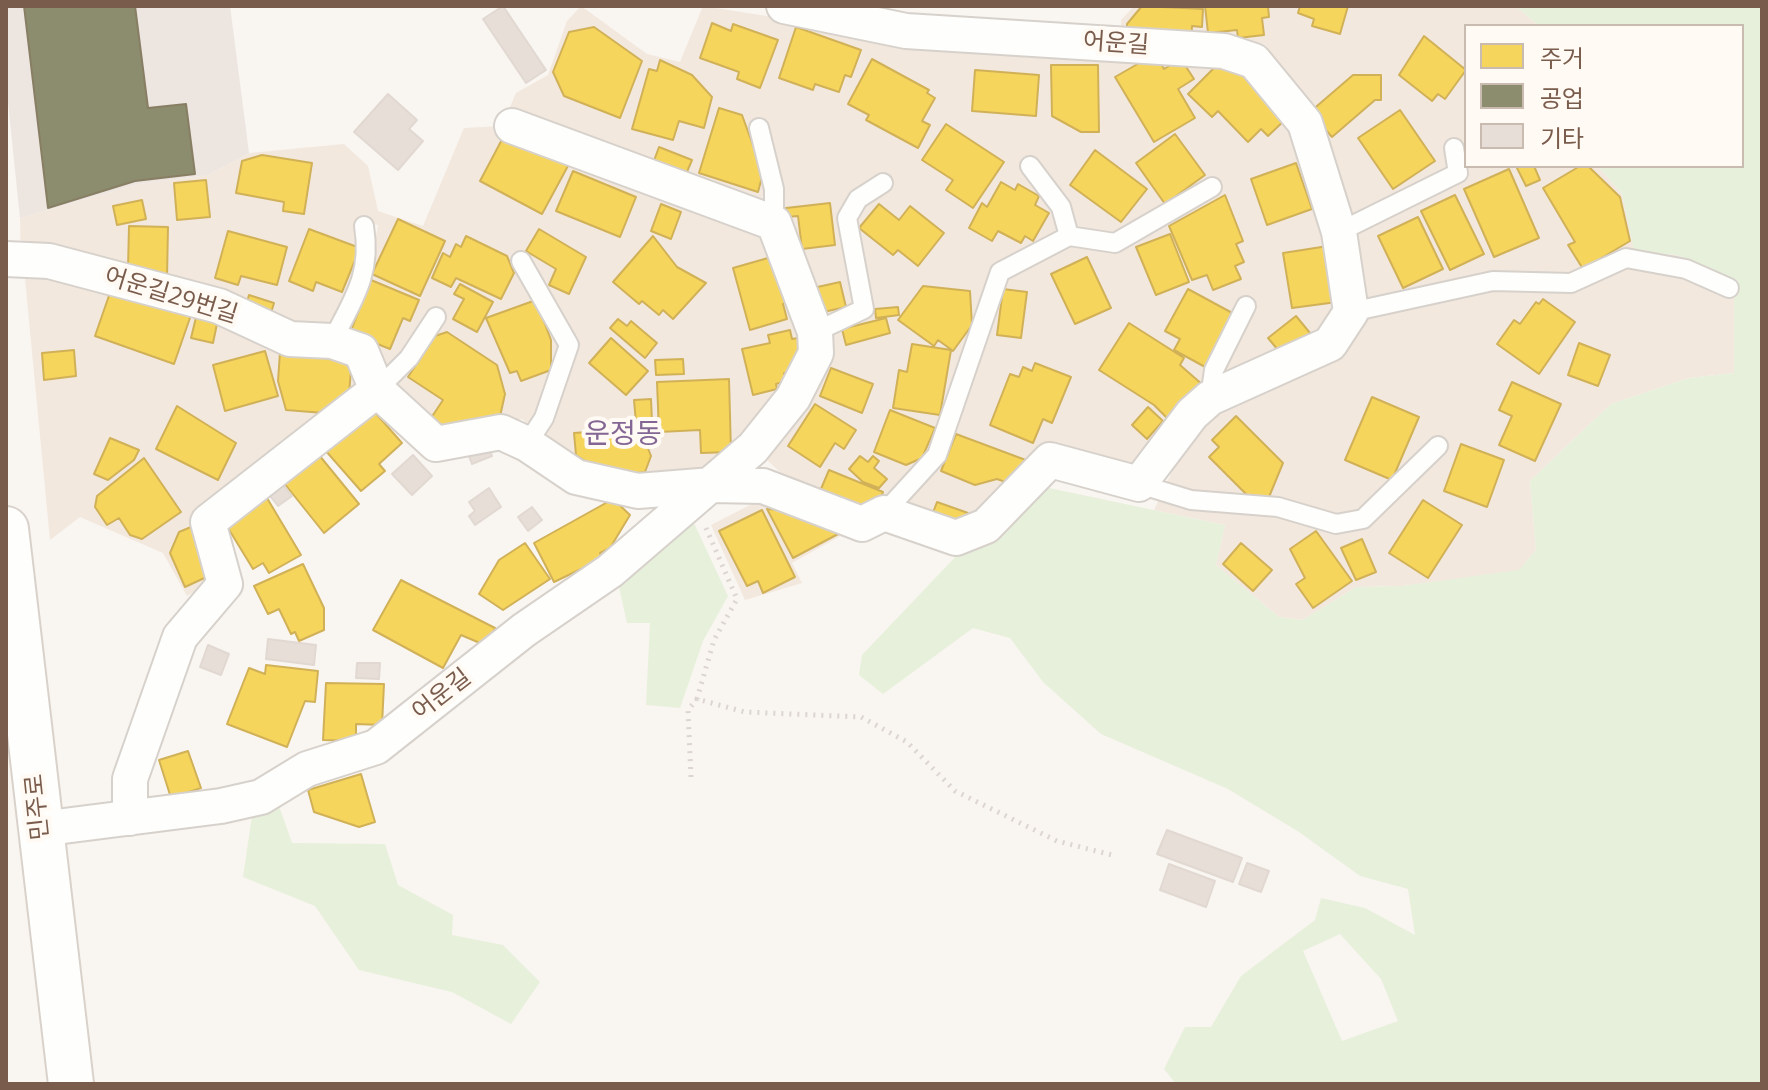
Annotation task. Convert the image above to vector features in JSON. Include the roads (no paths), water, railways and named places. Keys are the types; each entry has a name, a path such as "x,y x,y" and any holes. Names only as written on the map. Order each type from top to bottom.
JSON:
{"main road":[{"name":"민주로","path":"6,529 71,1084"}],"street":[{"name":"어운길","path":"784,6 906,31 1224,51 1254,61 1305,123 1339,232 1351,312"},
{"path":"512,126 774,223 815,332"},
{"name":"어운길29번길","path":"6,259 49,261 219,306 290,339 332,341 361,351 377,390 436,444 501,432 527,444 576,477 638,491 712,485"},
{"path":"712,485 763,486 862,524 884,513 956,538 986,526 1050,460 1139,484 1192,414 1210,398 1330,344 1351,312"},
{"name":"어운길","path":"40,829 221,806 261,797 307,769 376,747 524,630 610,571 753,448 793,398 816,353 815,332"},
{"path":"130,818 130,779 180,637 225,584 208,522 377,390"}],"lane":[{"path":"759,128 774,189 774,223"},
{"path":"1339,232 1458,173 1454,148"},
{"path":"1030,166 1061,207 1069,236"},
{"path":"815,332 864,309 847,218 858,199 883,183"},
{"path":"884,513 937,455 1000,272 1069,236 1115,243 1212,187"},
{"path":"332,341 362,281 368,252 364,226"},
{"path":"1351,312 1493,281 1571,283 1626,258 1686,269 1729,288"},
{"path":"521,261 569,345 544,418 527,444"},
{"path":"1210,398 1214,370 1246,306"},
{"path":"377,390 409,358 436,317"},
{"path":"1139,484 1191,500 1278,507 1336,524 1363,519 1438,446"}],"district":[{"name":"운정동","path":"623,435"}]}
